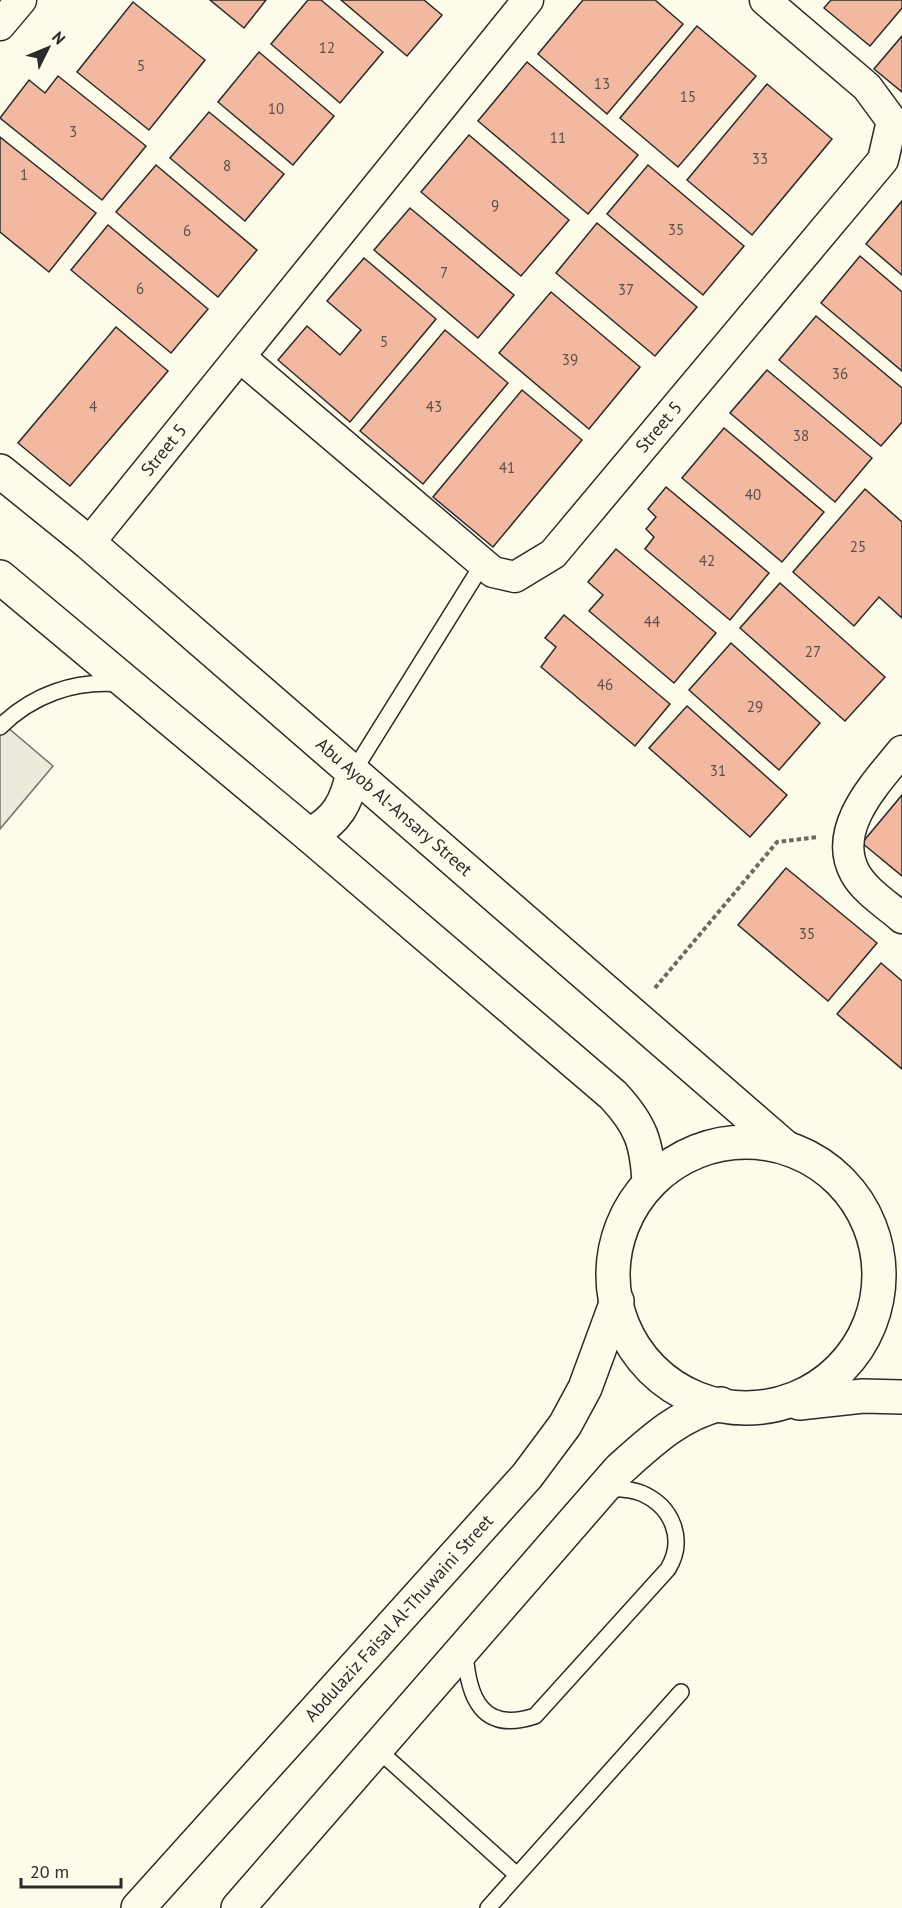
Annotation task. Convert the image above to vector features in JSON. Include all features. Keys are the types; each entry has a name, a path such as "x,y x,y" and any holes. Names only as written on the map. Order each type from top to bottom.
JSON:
{"street":[{"path":"0,26 21,0"},
{"name":"Street 5","path":"88,543 528,0"},
{"name":"Street 5","path":"240,357 493,572 515,577 552,554 883,160 892,122 867,87 765,0"},
{"name":"Abu Ayob Al-Ansary Street","path":"0,471 88,543 785,1147"},
{"path":"0,577 309,835 613,1095 626,1109 644,1138 649,1183"},
{"path":"902,751 863,803 852,825 849,842 850,860 855,874 869,890 902,918"},
{"path":"309,835 333,819 342,808 349,795 353,772"},
{"path":"779,1406 821,1387 854,1355 875,1314 880,1269 870,1224 849,1190 820,1164 785,1147 744,1141 704,1147 668,1166 649,1183 639,1194 619,1230 612,1270 620,1321 648,1366 690,1397 741,1409 779,1406 863,1396 902,1397"},
{"path":"877,1255 902,1281"},
{"name":"Abdulaziz Faisal Al-Thuwaini Street","path":"138,1908 527,1476 565,1425 585,1388 617,1301"},
{"path":"238,1908 601,1488 663,1431 698,1410 721,1404"}],"lane":[{"path":"353,772 482,565"},
{"path":"0,727 32,702 55,691 79,685 104,683 129,685"},
{"path":"464,1646 468,1683 476,1702 484,1710 493,1716 514,1721 535,1716 669,1569 678,1542 674,1526 666,1511 640,1492 601,1488"},
{"path":"488,1908 681,1692"},
{"path":"376,1748 517,1875"}],"path":[{"path":"633,1014 777,842 816,836 849,842"}],"shaded area":[{"path":"0,721 53,766 0,829"}],"building":[{"path":"210,0 266,0 244,28"},
{"path":"308,0 321,0 383,52 340,103 271,44"},
{"path":"341,0 424,0 442,15 407,56"},
{"path":"583,0 655,0 683,24 607,114 538,54"},
{"path":"831,0 902,0 902,8 870,46 824,8"},
{"path":"133,2 205,60 149,130 77,72"},
{"path":"697,26 756,76 678,167 620,118"},
{"path":"902,36 902,92 874,69"},
{"path":"259,52 334,116 293,165 218,102"},
{"path":"527,62 638,155 588,214 478,121"},
{"path":"58,76 146,146 102,200 0,118 29,80 45,93"},
{"path":"767,84 832,139 752,235 687,180"},
{"path":"209,112 284,174 245,221 170,158"},
{"path":"469,135 569,220 521,276 421,192"},
{"path":"0,137 96,213 49,272 0,232"},
{"path":"156,165 257,250 218,297 116,212"},
{"path":"648,165 744,246 703,295 607,214"},
{"path":"902,201 902,275 866,244"},
{"path":"410,208 514,295 478,338 374,250"},
{"path":"597,223 697,307 655,356 556,273"},
{"path":"108,225 208,309 171,353 71,270"},
{"path":"860,256 902,292 902,371 821,303"},
{"path":"364,258 436,319 350,422 278,360 307,326 340,355 361,330 327,301"},
{"path":"551,292 640,367 589,429 499,353"},
{"path":"816,316 902,388 902,422 881,446 779,360"},
{"path":"116,327 168,371 70,486 18,443"},
{"path":"445,330 508,383 423,484 360,431"},
{"path":"767,370 872,458 835,502 730,413"},
{"path":"522,390 582,440 493,547 433,497"},
{"path":"724,428 824,512 782,562 682,478"},
{"path":"666,487 769,573 730,620 645,549 654,537 646,529 656,517 648,509"},
{"path":"865,489 902,522 902,618 879,597 854,626 793,572"},
{"path":"616,549 716,633 674,683 589,611 603,595 588,582"},
{"path":"780,583 885,677 845,721 740,628"},
{"path":"564,615 670,704 635,746 541,667 556,647 545,638"},
{"path":"731,643 820,723 779,770 689,690"},
{"path":"687,706 787,795 750,837 649,748"},
{"path":"902,795 902,876 862,843"},
{"path":"786,868 877,943 828,1001 738,925"},
{"path":"881,963 902,981 902,1069 837,1014"}]}
